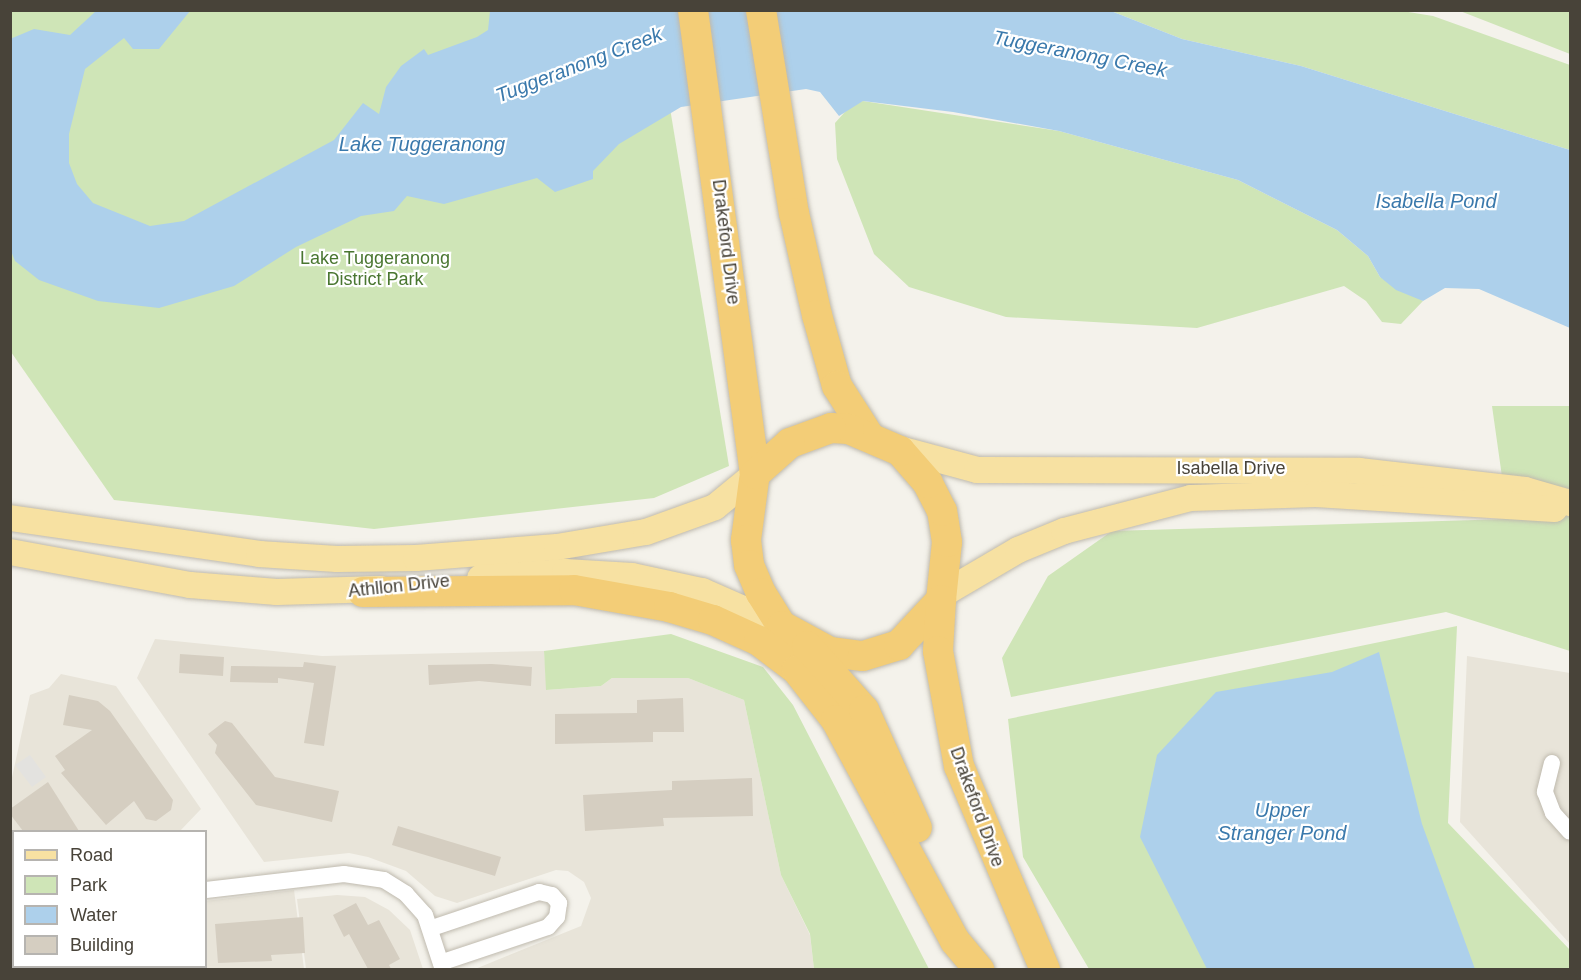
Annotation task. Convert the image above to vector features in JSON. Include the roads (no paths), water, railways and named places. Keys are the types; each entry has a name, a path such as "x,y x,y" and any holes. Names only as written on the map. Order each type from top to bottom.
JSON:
{"highway":[{"name":"Drakeford Drive","path":"693,10 710,119 755,477"},
{"path":"761,10 776,110 830,365 837,386 881,441 918,469 942,511 948,542 942,597 918,628 885,651 851,657 830,652 788,629"},
{"path":"881,441 849,429 814,431 790,443 755,477 746,540 749,565 760,593 788,629 864,710 979,969"},
{"path":"363,592 574,590 680,610 759,641 797,670 836,720 955,941 979,969"},
{"name":"Drakeford Drive","path":"942,597 938,651 959,766 1045,969"}],"main road":[{"name":"Isabella Drive","path":"881,441 977,470 1359,471 1515,488 1570,503"},
{"name":"Athllon Drive","path":"10,518 40,519 76,528 259,554 337,560 426,557 612,541 715,507 755,477"},
{"name":"Isabella Drive","path":"942,597 1018,550 1064,531 1191,498 1316,494 1570,510"},
{"path":"10,502 40,519"},
{"name":"Athllon Drive","path":"22,555 68,566 190,585 363,592 565,572 632,576 702,591 788,629"}],"street":[{"path":"1552,763 1545,792 1553,813 1570,832"},
{"path":"207,890 358,874 384,880 406,894 432,927 443,966 548,927 557,917 558,903 552,895 539,892 432,927"}],"water":[{"name":"Isabella Pond","path":"96,11 190,11 159,49 133,49 124,38 85,69 69,134 69,163 77,184 93,203 150,226 184,221 334,140 363,103 379,114 386,87 401,66 424,49 428,55 477,37 488,30 490,11 1111,11 1182,39 1301,66 1570,150 1570,328 1479,289 1445,288 1423,301 1396,290 1380,277 1368,256 1337,230 1238,180 1059,131 953,112 863,101 839,116 820,92 806,89 681,107 619,144 593,171 593,179 555,192 537,178 444,204 407,196 394,211 361,216 296,247 234,286 159,308 98,301 39,280 15,261 11,251 10,39 34,29 70,35"},
{"name":"Upper Stranger Pond","path":"1379,652 1422,824 1475,969 1207,969 1140,837 1157,755 1216,692 1332,672"}],"water label":[{"name":"Tuggeranong Creek","path":"1080,54"},
{"name":"Tuggeranong Creek","path":"579,65"},
{"name":"Lake Tuggeranong","path":"422,144"}],"park label":[{"name":"Lake Tuggeranong District Park","path":"375,269"}]}
